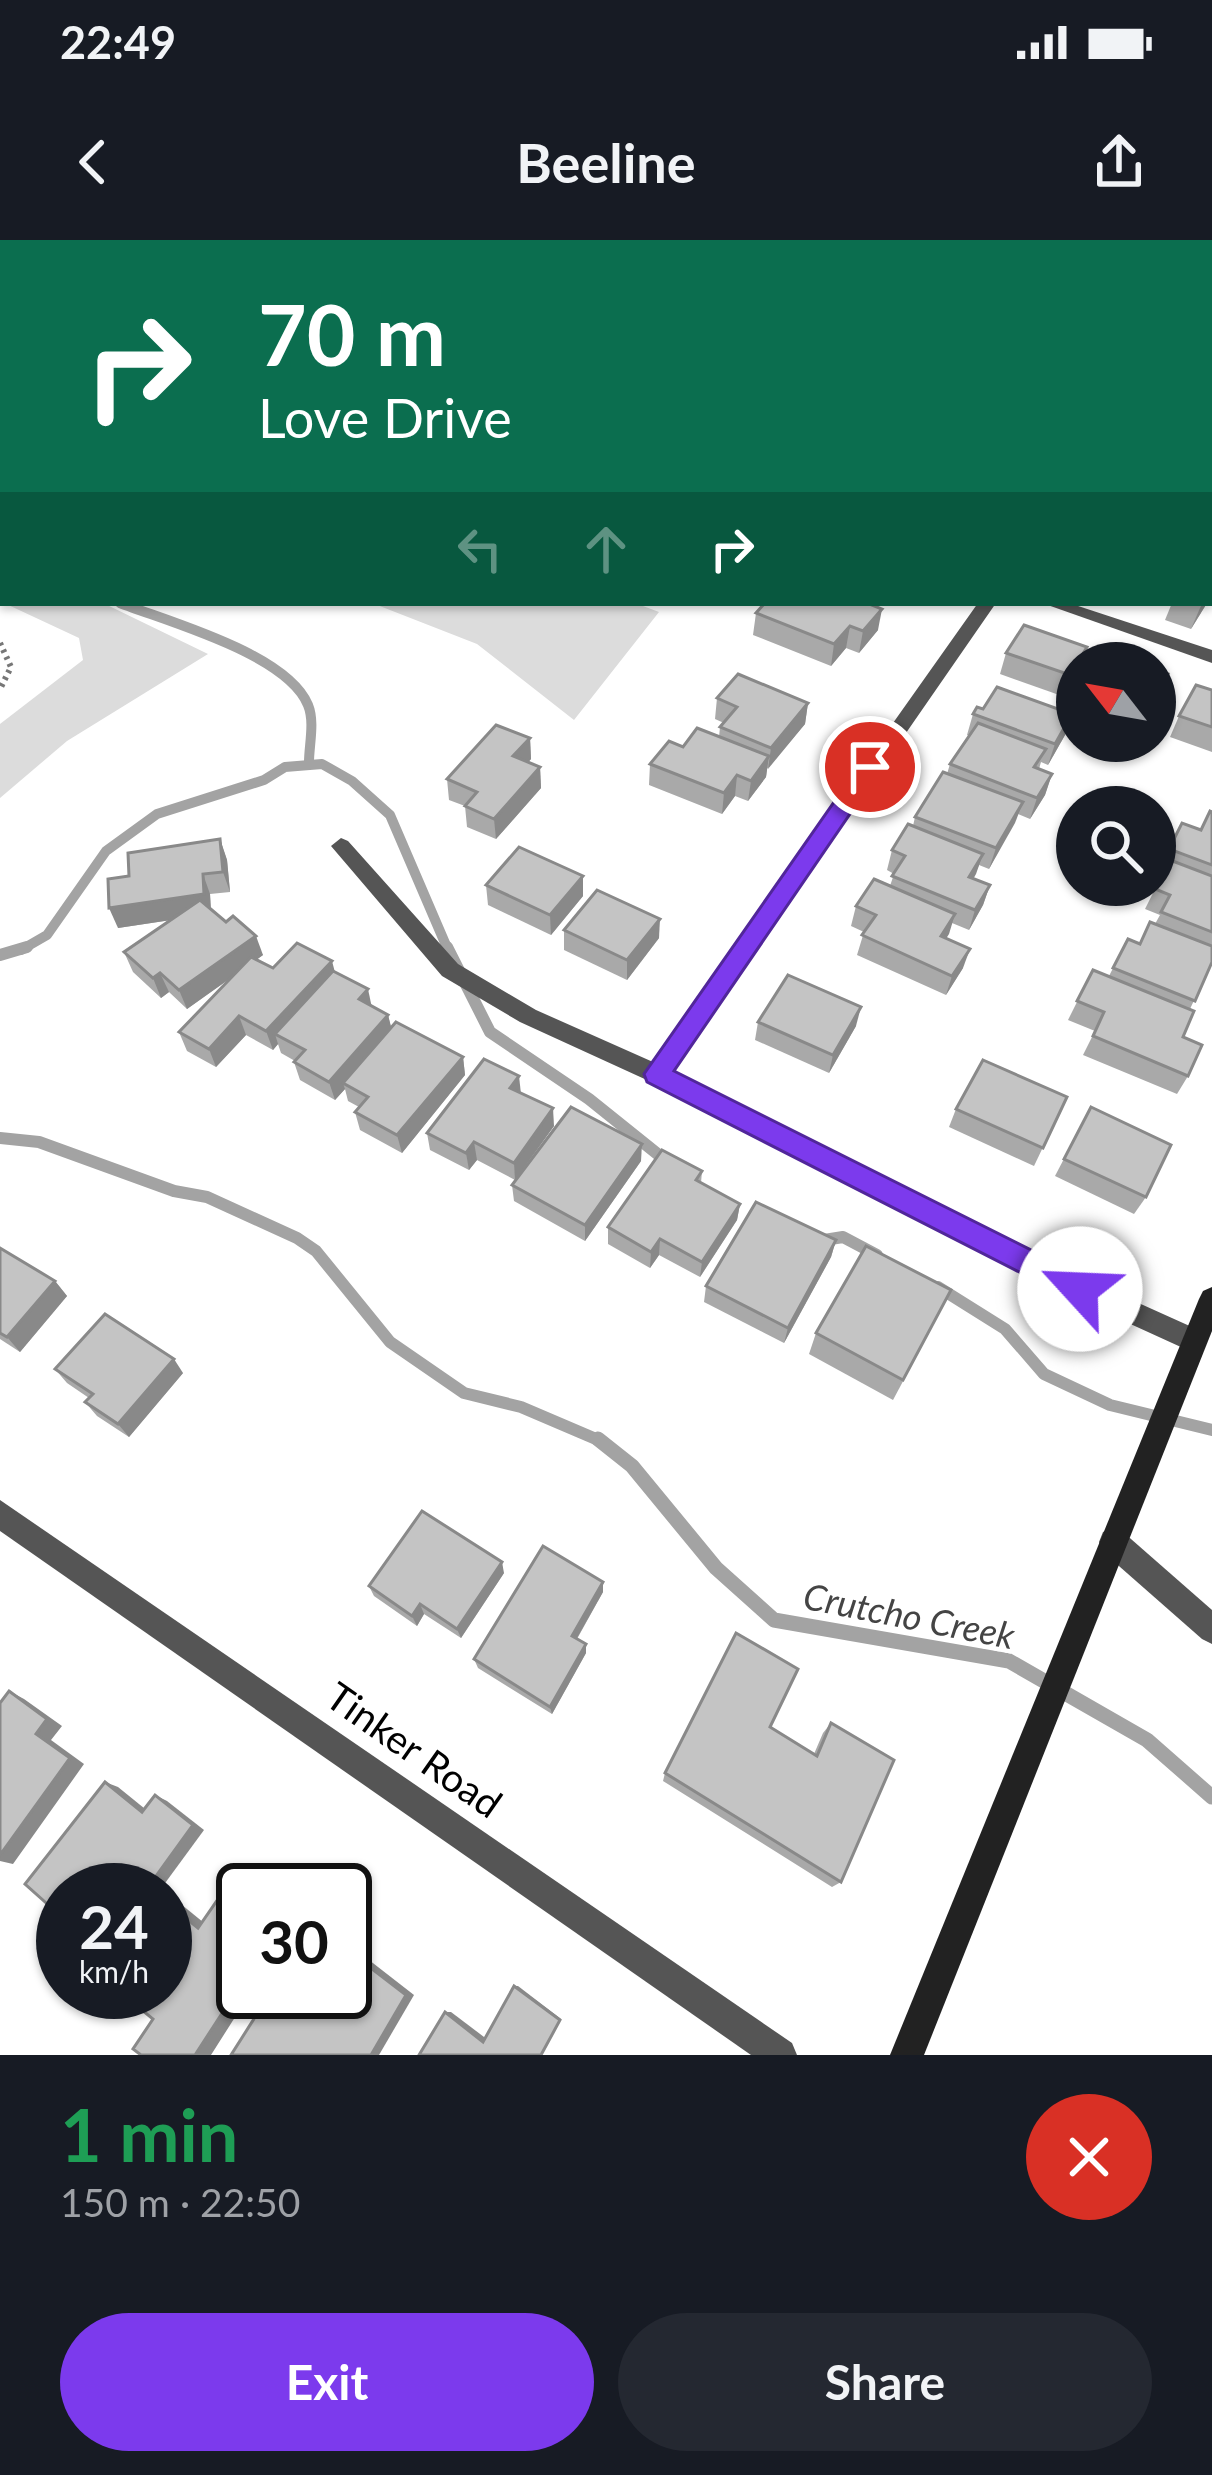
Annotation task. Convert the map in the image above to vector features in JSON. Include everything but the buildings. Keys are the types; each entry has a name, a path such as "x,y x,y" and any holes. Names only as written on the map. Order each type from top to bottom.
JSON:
{"street":[{"path":"657,1074 985,606"},
{"path":"1060,606 1212,657"},
{"path":"341,846 450,970 528,1016 657,1074 1042,1272 1194,1341"},
{"path":"907,2055 1212,1299"},
{"name":"Tinker Road","path":"0,1514 780,2055"},
{"path":"1112,1542 1212,1629"}],"path":[{"path":"0,644 11,667 0,689"}],"shaded area":[{"path":"10,606 109,606 208,654 67,741 0,798 0,724 83,660 79,638"},
{"path":"380,606 643,606 659,612 574,720 477,644"}],"waterway":[{"name":"Crutcho Creek","path":"128,606 224,642 277,670 308,705 309,762"},
{"name":"Crutcho Creek","path":"25,947 47,935 106,851 157,814 264,780 285,767 322,764 352,781 390,815 448,950"},
{"name":"Crutcho Creek","path":"0,955 25,947"},
{"name":"Crutcho Creek","path":"21,950 25,947"},
{"path":"447,947 490,1032 589,1099 670,1164"},
{"name":"Crutcho Creek","path":"0,1138 39,1142 174,1191 207,1197 297,1238 316,1251 390,1342 464,1393 521,1407 600,1441"},
{"path":"818,1241 843,1237 877,1255"},
{"path":"938,1287 1005,1329 1044,1374 1110,1405 1212,1430"},
{"name":"Crutcho Creek","path":"600,1441 632,1466 716,1568 774,1620 1009,1661 1147,1740 1212,1797"}],"route":[{"path":"870,767 657,1074 1080,1289"}]}
